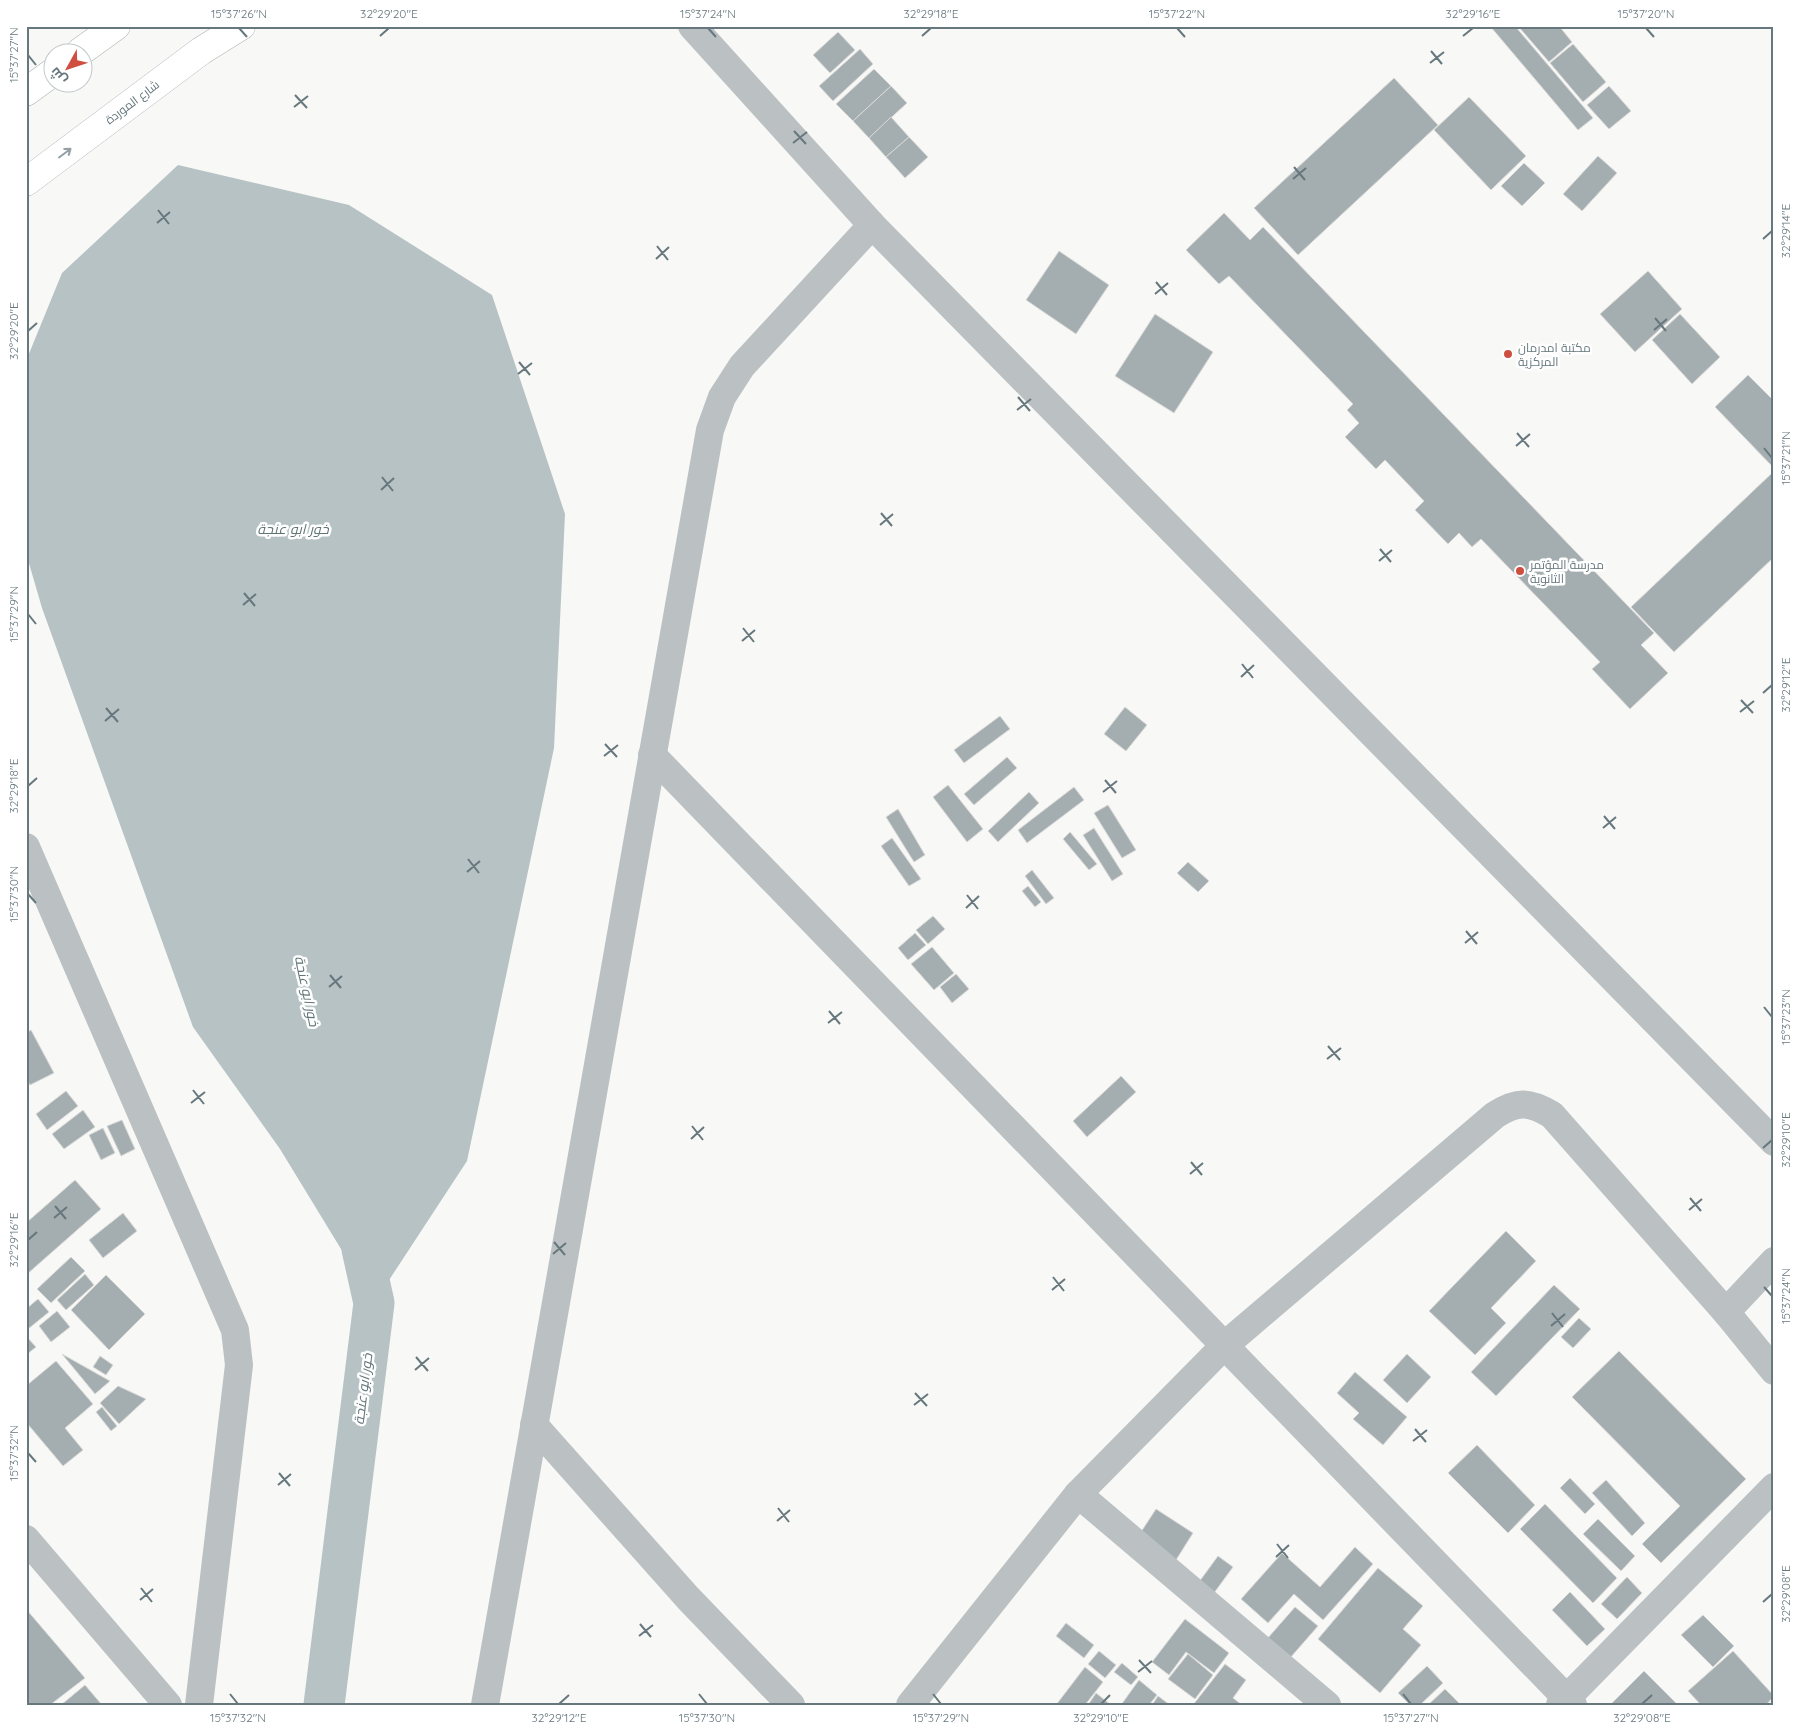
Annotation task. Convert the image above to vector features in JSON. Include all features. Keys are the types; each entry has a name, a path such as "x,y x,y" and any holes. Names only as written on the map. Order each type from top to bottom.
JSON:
{"main road":[{"path":"92,43 116,26"},
{"name":"شارع الموردة","path":"26,182 201,51 241,26"},
{"path":"26,92 42,80"}],"street":[{"path":"692,26 872,225 1774,1142"},
{"path":"485,1705 704,460 722,397 742,366 872,225"},
{"path":"652,756 1225,1345 1566,1702 1774,1487"},
{"path":"26,847 235,1330 239,1365 199,1705"},
{"path":"910,1705 1078,1494 1225,1345 1494,1115 1509,1106 1524,1104 1537,1106 1552,1115 1726,1312 1774,1371"},
{"path":"1726,1312 1774,1261"},
{"path":"534,1425 688,1598 790,1705"},
{"path":"1078,1494 1327,1705"},
{"path":"26,1539 168,1705"}],"water":[{"name":"خور ابو عنجة","path":"178,165 349,205 492,295 565,514 554,748 467,1161 374,1303 280,1149 193,1027 42,608 26,553 26,361 62,273"}],"building":[{"path":"1490,26 1515,26 1593,118 1578,130"},
{"path":"1518,26 1559,26 1572,42 1549,62"},
{"path":"838,32 855,50 830,73 813,55"},
{"path":"1573,44 1606,82 1583,102 1550,63"},
{"path":"860,49 873,64 833,101 819,86"},
{"path":"874,69 891,86 853,121 836,104"},
{"path":"1394,78 1438,125 1298,255 1254,208"},
{"path":"891,86 907,103 869,138 853,121"},
{"path":"1609,86 1631,111 1609,129 1587,105"},
{"path":"1469,97 1526,156 1491,190 1434,130"},
{"path":"891,117 909,137 886,157 869,138"},
{"path":"909,137 928,157 905,178 886,157"},
{"path":"1598,156 1617,173 1582,211 1563,194"},
{"path":"1524,163 1545,183 1522,206 1501,186"},
{"path":"1224,213 1250,240 1263,227 1654,633 1641,645 1668,673 1630,709 1592,669 1600,662 1481,539 1472,547 1459,533 1448,544 1415,510 1424,501 1385,460 1376,469 1345,437 1359,423 1347,410 1353,404 1229,276 1219,284 1186,250"},
{"path":"1059,251 1109,285 1076,334 1026,300"},
{"path":"1648,271 1682,309 1635,352 1600,314"},
{"path":"1155,314 1213,352 1174,413 1115,376"},
{"path":"1680,314 1720,357 1692,384 1652,340"},
{"path":"1748,375 1774,401 1774,462 1771,465 1715,407"},
{"path":"1771,474 1774,477 1774,557 1674,652 1631,607"},
{"path":"1125,707 1147,725 1126,751 1104,734"},
{"path":"1000,716 1010,729 964,763 954,750"},
{"path":"1007,757 1017,768 974,805 964,794"},
{"path":"948,785 983,829 967,842 933,797"},
{"path":"1074,787 1084,800 1027,843 1018,830"},
{"path":"1029,792 1039,803 998,842 988,831"},
{"path":"1108,805 1136,850 1122,858 1094,813"},
{"path":"898,809 925,855 914,862 886,817"},
{"path":"1094,828 1123,874 1112,881 1083,835"},
{"path":"1070,832 1097,864 1089,870 1063,839"},
{"path":"892,838 921,879 909,886 881,846"},
{"path":"1188,862 1209,881 1198,892 1177,873"},
{"path":"1032,870 1054,898 1046,904 1025,876"},
{"path":"1028,886 1041,902 1035,907 1022,891"},
{"path":"933,916 945,929 928,944 916,930"},
{"path":"915,933 926,945 908,960 898,948"},
{"path":"932,947 954,973 934,990 911,964"},
{"path":"956,974 969,989 952,1003 940,987"},
{"path":"31,1030 54,1073 30,1085 26,1078 26,1033"},
{"path":"1121,1076 1136,1092 1087,1137 1073,1121"},
{"path":"66,1091 78,1106 47,1130 36,1114"},
{"path":"83,1110 95,1127 64,1149 52,1134"},
{"path":"122,1120 135,1149 121,1156 107,1126"},
{"path":"103,1128 115,1153 101,1160 89,1135"},
{"path":"75,1180 101,1209 26,1275 26,1223"},
{"path":"123,1213 137,1231 103,1258 89,1240"},
{"path":"1506,1231 1536,1261 1491,1308 1506,1323 1475,1355 1429,1311"},
{"path":"71,1257 85,1271 51,1303 37,1289"},
{"path":"85,1274 94,1285 66,1310 57,1300"},
{"path":"106,1275 145,1314 109,1350 71,1310"},
{"path":"1554,1285 1580,1309 1496,1396 1471,1372"},
{"path":"38,1299 49,1312 28,1329 26,1327 26,1309"},
{"path":"57,1311 70,1327 51,1342 39,1326"},
{"path":"1579,1318 1591,1329 1573,1348 1561,1337"},
{"path":"26,1336 36,1347 26,1355"},
{"path":"1619,1351 1746,1479 1661,1563 1642,1544 1680,1506 1572,1397"},
{"path":"62,1354 110,1381 95,1394"},
{"path":"1407,1354 1431,1377 1407,1403 1383,1380"},
{"path":"100,1356 113,1365 106,1375 93,1367"},
{"path":"56,1361 93,1404 65,1428 83,1450 63,1466 26,1422 26,1386"},
{"path":"1355,1372 1407,1417 1383,1445 1353,1419 1359,1413 1337,1393"},
{"path":"118,1386 146,1399 119,1424 100,1403"},
{"path":"102,1407 117,1426 111,1431 96,1412"},
{"path":"1477,1445 1535,1505 1508,1533 1448,1473"},
{"path":"1570,1478 1595,1504 1585,1514 1560,1488"},
{"path":"1606,1480 1645,1523 1632,1536 1592,1493"},
{"path":"1545,1504 1617,1578 1593,1603 1520,1529"},
{"path":"1156,1509 1193,1533 1176,1560 1139,1535"},
{"path":"1598,1519 1635,1556 1621,1571 1583,1534"},
{"path":"1355,1547 1373,1564 1323,1620 1294,1594 1268,1623 1241,1599 1282,1553 1320,1587"},
{"path":"1218,1556 1233,1567 1214,1593 1199,1582"},
{"path":"1378,1568 1423,1606 1403,1629 1421,1645 1380,1693 1318,1639"},
{"path":"1627,1577 1642,1593 1617,1619 1601,1604"},
{"path":"1570,1592 1605,1629 1587,1646 1552,1610"},
{"path":"1295,1607 1318,1626 1290,1658 1267,1639"},
{"path":"26,1609 85,1678 50,1705 28,1705 26,1703"},
{"path":"1703,1615 1734,1646 1713,1667 1681,1635"},
{"path":"1185,1619 1229,1653 1214,1673 1186,1652 1169,1675 1152,1662"},
{"path":"1066,1623 1094,1645 1084,1658 1056,1636"},
{"path":"1099,1651 1116,1665 1105,1678 1088,1664"},
{"path":"1733,1651 1774,1696 1766,1705 1701,1705 1688,1691"},
{"path":"1188,1654 1213,1675 1195,1699 1168,1679"},
{"path":"1122,1663 1138,1677 1131,1685 1114,1672"},
{"path":"1225,1664 1246,1680 1233,1698 1242,1705 1193,1705"},
{"path":"1427,1666 1443,1683 1420,1705 1410,1705 1398,1693"},
{"path":"1085,1667 1103,1682 1085,1705 1056,1705"},
{"path":"1644,1671 1676,1703 1674,1705 1610,1705"},
{"path":"1139,1680 1157,1695 1149,1705 1121,1705"},
{"path":"85,1685 102,1705 61,1705"},
{"path":"1445,1689 1461,1705 1428,1705"},
{"path":"1096,1693 1111,1705 1088,1705"},
{"path":"1158,1696 1170,1705 1152,1705"}],"waterway":[{"name":"خور ابو عنجة","path":"324,1705 374,1303 362,1249"}],"place":[{"name":"مكتبة امدرمان المركزية","path":"1508,354"},
{"name":"مدرسة المؤتمر الثانوية","path":"1520,571"}]}
